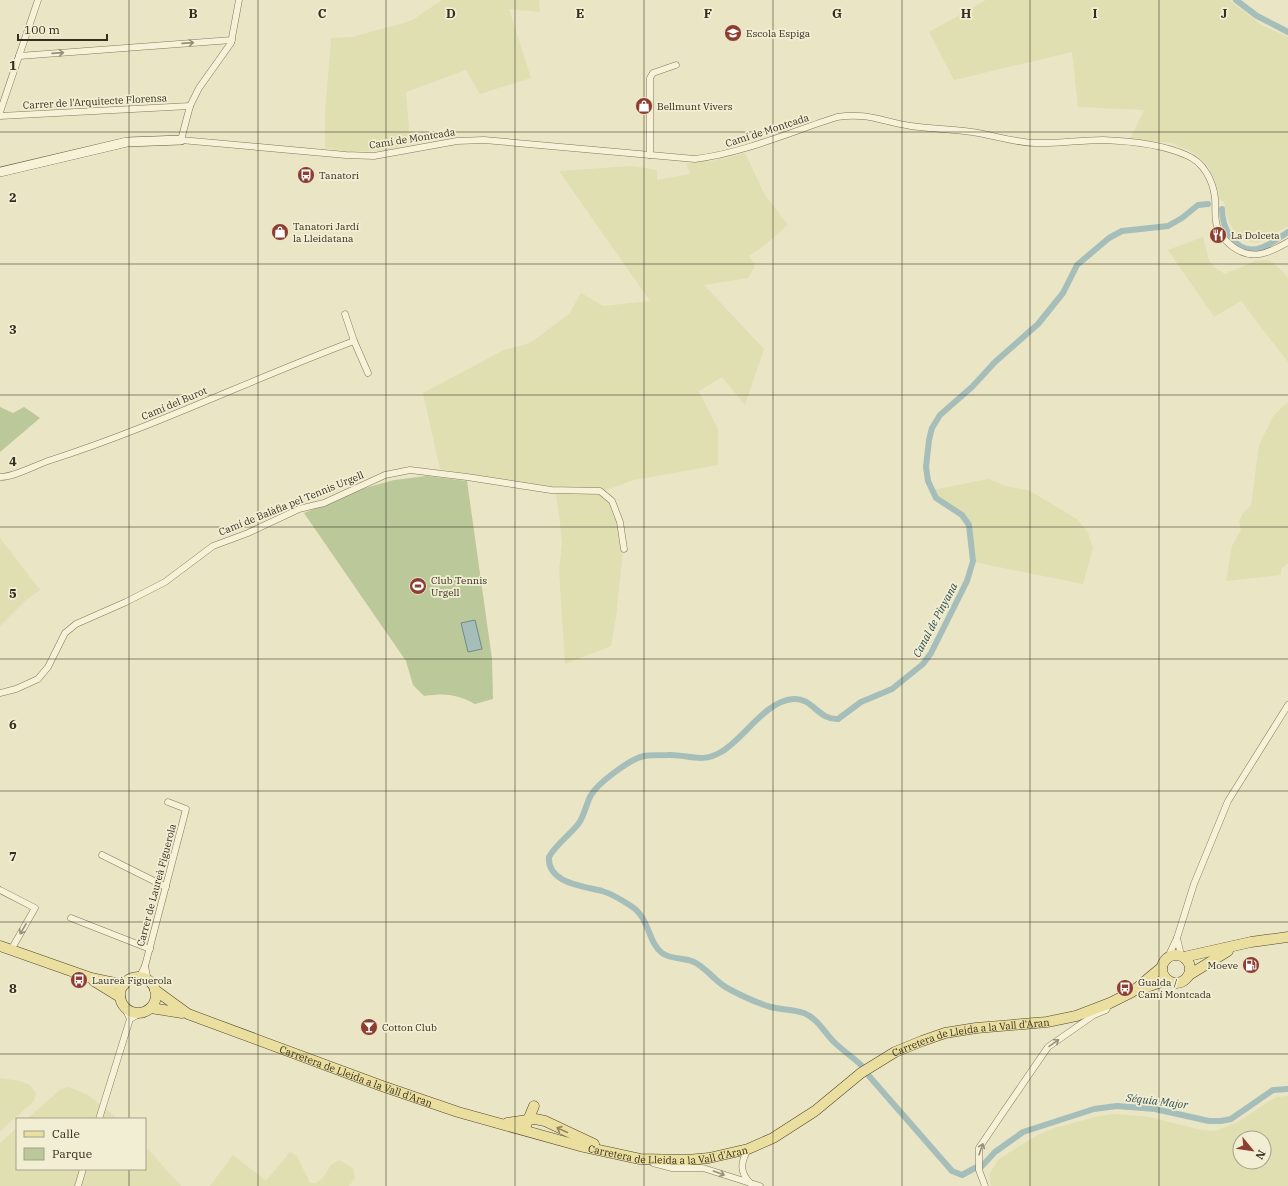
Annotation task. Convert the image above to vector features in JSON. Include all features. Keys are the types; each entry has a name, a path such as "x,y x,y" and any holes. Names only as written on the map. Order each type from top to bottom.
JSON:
{"main road":[{"path":"1240,945 1211,960 1180,983 1175,984 1167,980 1164,976 1162,967 1168,957 1182,956 1240,945 1288,938"},
{"path":"0,946 90,978 124,985 134,978 144,979 155,990 155,999 151,1008"},
{"path":"1182,956 1190,963 1189,976"},
{"name":"Carretera de Lleida a la Vall d'Aran","path":"155,990 188,1014 382,1086 458,1112 526,1131 640,1159 687,1160 709,1158 748,1149 794,1126 861,1073 895,1052 922,1041 946,1033 976,1028 1076,1016 1110,1003 1132,992 1162,967"},
{"path":"90,978 122,1002 132,1012 141,1013 151,1008 188,1014"},
{"path":"1132,992 1167,980"},
{"path":"122,1002 124,985"},
{"path":"497,1123 519,1122 535,1119 545,1122 610,1152"},
{"path":"526,1131 527,1120"}],"street":[{"path":"0,112 38,0"},
{"path":"0,172 127,142 181,140 190,106 199,88 227,51 232,40 238,0"},
{"path":"19,56 232,40"},
{"path":"650,155 650,78 653,73 676,65"},
{"name":"Carrer de l'Arquitecte Florensa","path":"0,116 190,106"},
{"name":"Camí de Montcada","path":"181,140 346,156 374,156 457,141 484,140 695,159 717,156 744,149 812,125 850,115 870,116 910,126 974,132 1011,141 1035,143 1103,140 1169,148 1189,156 1202,167 1211,182 1215,199 1216,224 1221,236 1236,250 1250,256 1263,254 1288,242"},
{"path":"345,314 354,341 368,373"},
{"name":"Camí del Burot","path":"0,477 12,476 33,466 97,446 354,341"},
{"name":"Camí de Balàfia pel Tennis Urgell","path":"0,693 16,689 38,679 48,668 65,633 76,624 126,602 165,582 213,546 248,533 300,509 324,503 385,475 410,470 551,490 600,491 612,501 620,522 624,549"},
{"path":"1168,957 1177,938 1194,884 1228,801 1288,705"},
{"name":"Carrer de Laureà Figuerola","path":"144,979 145,966 186,810 168,802"},
{"path":"102,855 166,887"},
{"path":"0,890 35,908 11,950"},
{"path":"72,918 150,949"},
{"path":"1177,938 1182,956"},
{"name":"Carrer de Laureà Figuerola","path":"144,979 145,966"},
{"path":"99,1118 130,1019 122,1002"},
{"path":"985,1186 979,1170 979,1148 1002,1114 1048,1047 1094,1016 1106,1010 1110,1003"},
{"path":"130,1019 141,1013"},
{"path":"748,1149 742,1160 741,1169 745,1178 750,1183"},
{"path":"640,1159 672,1168 703,1168 760,1186"},
{"path":"78,1186 84,1170"}],"green space":[{"path":"442,0 539,0 540,12 509,9 531,78 480,94 466,70 406,92 410,143 386,150 351,152 325,148 325,113 331,38 352,37 404,23 414,19"},
{"path":"986,0 1229,0 1263,26 1288,37 1288,226 1258,243 1244,241 1237,236 1228,220 1224,202 1220,200 1215,181 1207,165 1194,153 1172,143 1130,139 1144,110 1078,107 1072,52 954,80 929,32"},
{"path":"745,153 765,195 788,225 761,248 749,256 755,266 748,278 704,285 764,349 745,405 722,377 699,391 718,429 718,465 634,480 606,490 619,521 623,551 616,617 611,646 565,664 559,570 562,544 555,489 440,469 423,393 504,350 530,343 569,314 581,293 603,306 650,301 559,171 632,166 657,170 657,180 690,174 686,163 712,161"},
{"path":"1203,237 1209,260 1214,267 1225,274 1255,261 1268,260 1276,265 1288,278 1288,362 1241,301 1214,317 1168,250"},
{"path":"1288,402 1288,563 1281,569 1281,575 1226,581 1232,546 1241,530 1239,522 1243,513 1251,506 1259,445 1274,415"},
{"path":"0,407 13,413 24,407 40,418 0,452"},
{"name":"Club Tennis Urgell","path":"427,476 467,481 492,659 493,699 475,704 462,698 450,695 424,696 413,685 406,661 304,513 365,488 394,480"},
{"path":"988,479 1009,487 1028,490 1077,519 1088,533 1093,548 1083,584 974,562 972,531 969,521 963,514 942,501 933,490"},
{"path":"0,538 40,590 26,600 0,626"},
{"path":"0,1078 19,1081 30,1085 36,1093 34,1101 0,1131"},
{"path":"69,1087 88,1095 117,1118 28,1118 61,1089"},
{"path":"1288,1096 1288,1186 991,1186 989,1174 999,1159 1034,1137 1054,1128 1099,1116 1114,1114 1149,1117 1202,1130 1215,1131 1236,1123 1276,1097"},
{"path":"16,1129 16,1170 146,1170 146,1147 181,1186 0,1186 0,1143"},
{"path":"290,1152 297,1156 310,1183 316,1183 323,1178 331,1165 339,1160 353,1168 355,1178 349,1186 210,1186 233,1155 266,1181"}],"water":[{"path":"475,620 482,649 468,652 461,623"}],"waterway":[{"name":"Canal de Pinyana","path":"1236,0 1257,16 1288,32"},
{"name":"Canal de Pinyana","path":"862,1066 834,1042 817,1022 804,1013 771,1007 750,999 724,986 694,962 686,959 669,957 662,953 657,948 642,917 637,911 609,894 576,885 560,878 554,873 550,866 549,857 555,848 579,823 589,798 600,784 623,766 638,758 650,755 675,755 694,758 714,756 730,746 755,721 773,706 783,701 793,699 805,701 825,716 838,719 861,702 892,689 923,664 931,653 967,581 973,561 969,525 962,515 936,498 928,481 926,467 929,440 932,428 940,415 972,387 995,362 1038,324 1063,293 1077,265 1109,238 1122,231 1168,226 1182,218 1198,205 1208,204"},
{"name":"Canal de Pinyana","path":"1222,209 1227,231 1236,243 1242,247 1249,249 1261,248 1288,232"},
{"name":"Séquia Major","path":"869,1076 952,1171 962,1175 975,1168"},
{"name":"Séquia Major","path":"982,1166 995,1152 1023,1132 1094,1109 1117,1106 1155,1109 1209,1121 1221,1121 1231,1119 1273,1090 1288,1089"}],"place":[{"name":"Escola Espiga","path":"733,33"},
{"name":"Bellmunt Vivers","path":"644,106"},
{"name":"Tanatori","path":"306,175"},
{"name":"Tanatori Jardí la Lleidatana","path":"280,232"},
{"name":"La Dolceta","path":"1218,235"},
{"name":"Club Tennis Urgell","path":"418,586"},
{"name":"Moeve","path":"1251,965"},
{"name":"Laureà Figuerola","path":"79,980"},
{"name":"Gualda / Camí Montcada","path":"1125,988"},
{"name":"Cotton Club","path":"369,1027"}]}
